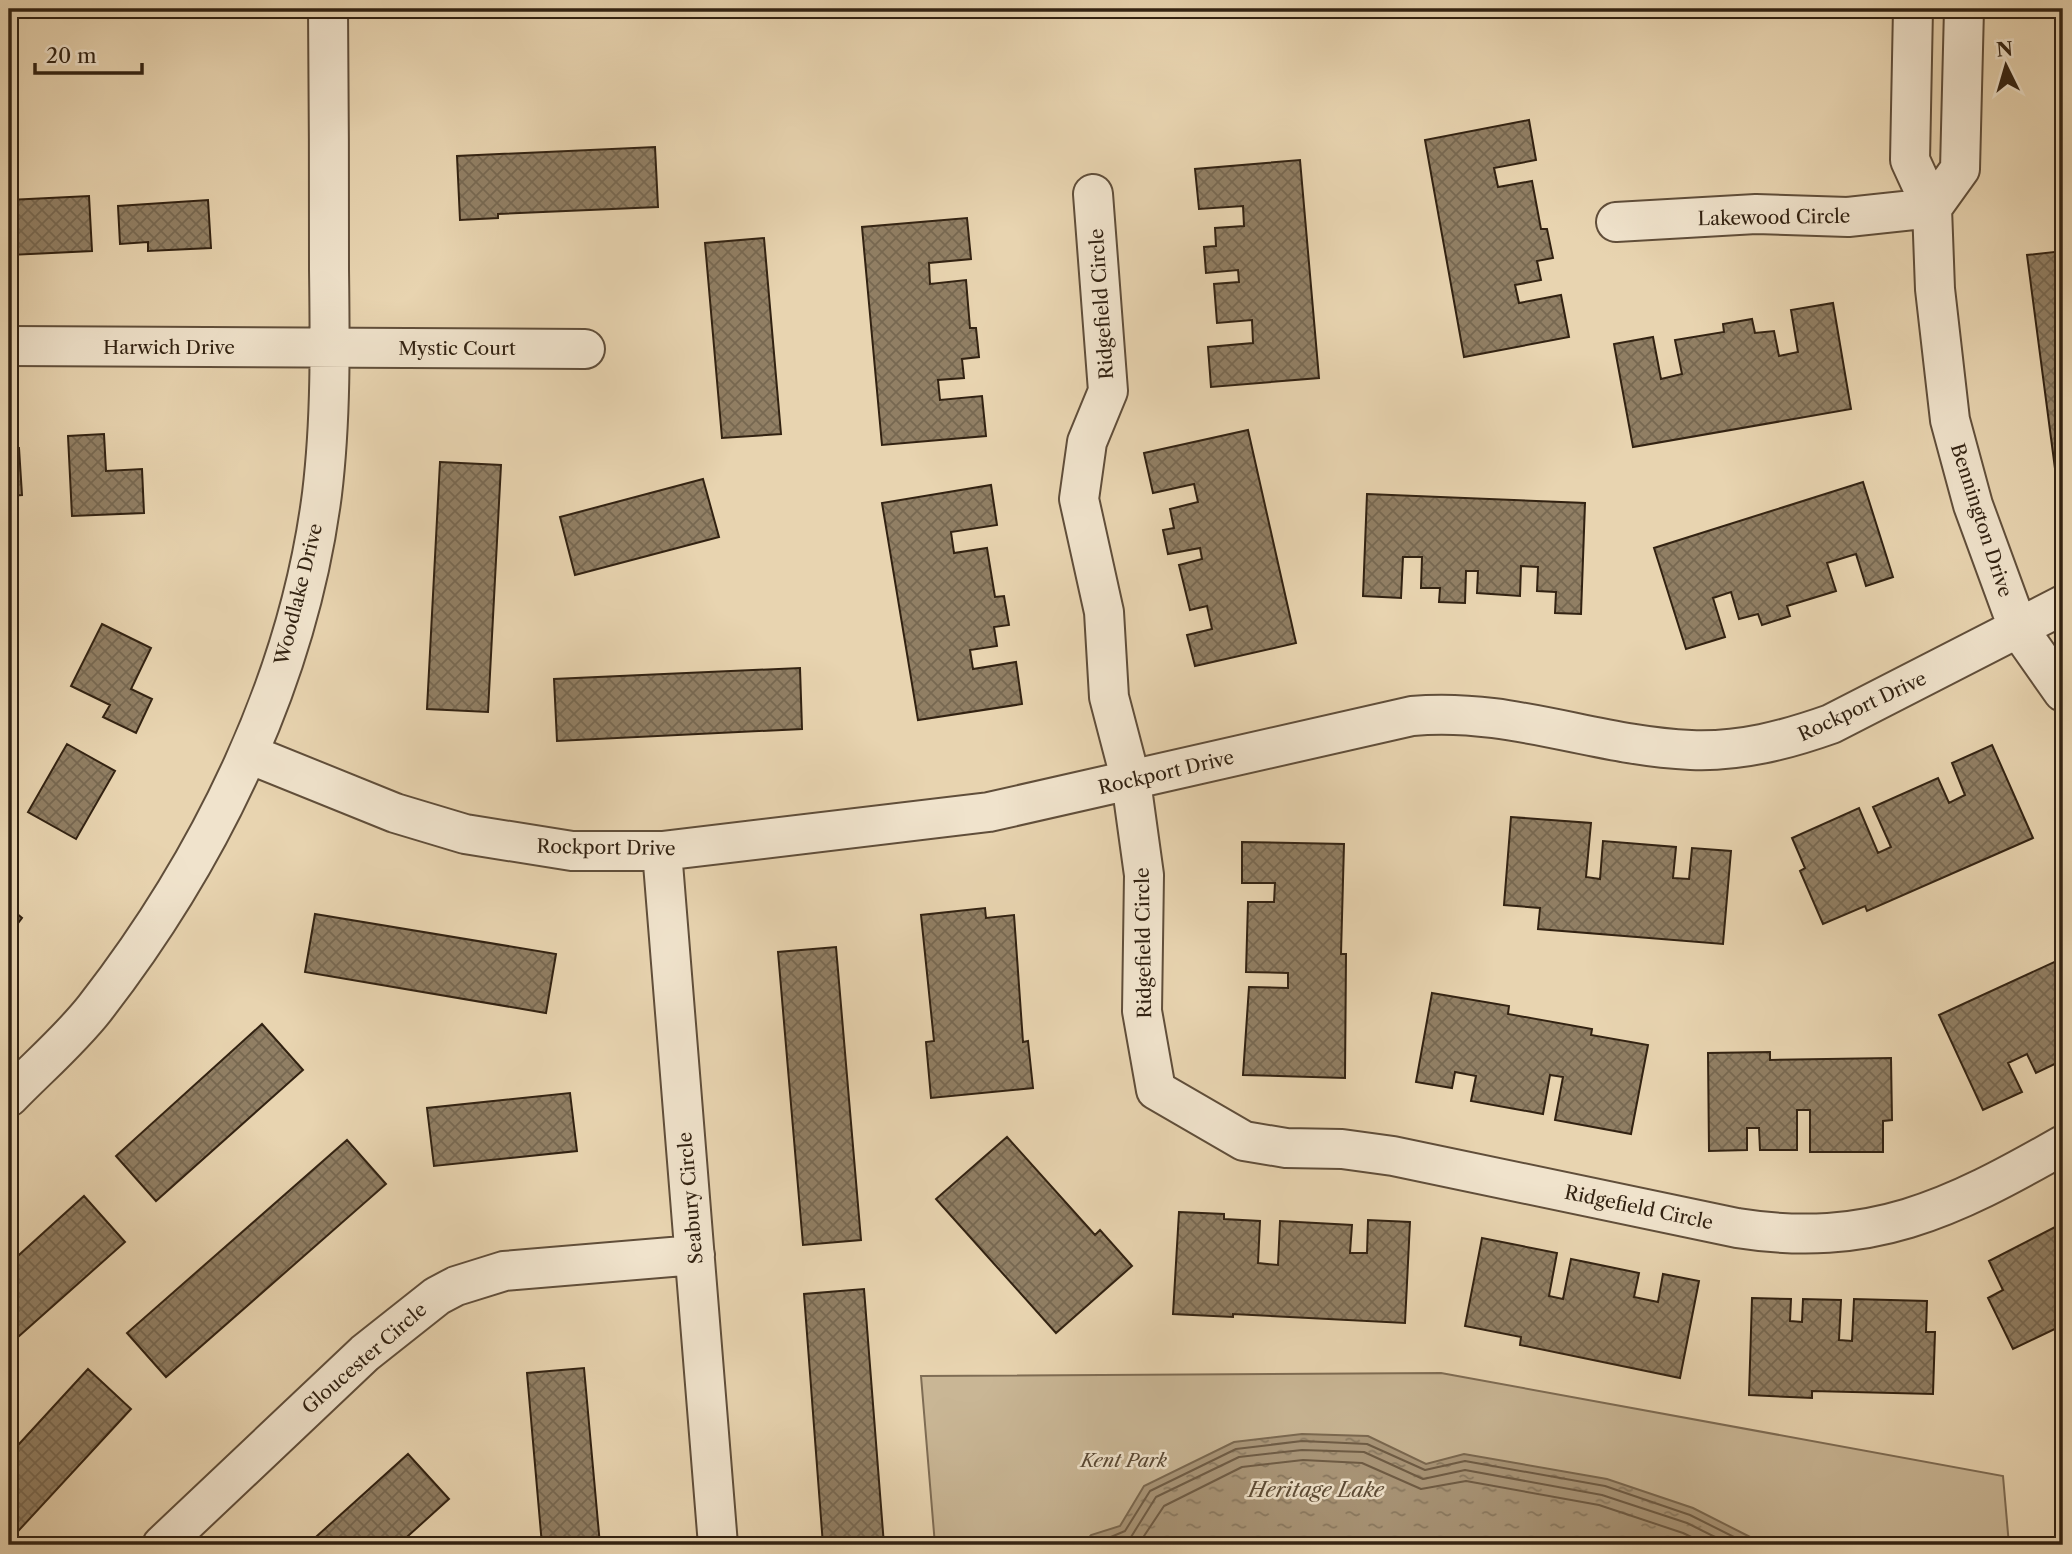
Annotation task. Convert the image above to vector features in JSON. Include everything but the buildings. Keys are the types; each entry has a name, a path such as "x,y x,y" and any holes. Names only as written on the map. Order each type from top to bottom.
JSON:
{"street":[{"name":"Woodlake Drive","path":"9,1097 93,1010 157,921 193,862 249,754 283,660 309,564 322,493 330,347 328,9"},
{"name":"Bennington Drive","path":"1913,9 1910,160 1932,208 1938,314 1950,420 1973,505 2018,628 2063,692"},
{"path":"1932,208 1960,169 1964,9"},
{"name":"Ridgefield Circle","path":"1093,194 1108,391 1087,442 1079,499 1104,612 1109,696 1131,781 1143,875 1143,1011 1156,1090 1244,1141 1275,1147 1342,1149 1392,1156 1737,1228 1822,1234 1881,1226 1952,1205 2063,1145"},
{"name":"Lakewood Circle","path":"1616,222 1756,214 1848,217 1932,208"},
{"name":"Harwich Drive","path":"9,346 330,347"},
{"name":"Mystic Court","path":"330,347 585,349"},
{"name":"Rockport Drive","path":"249,754 395,813 465,834 572,851 662,851 989,812 1380,722 1441,713 1507,718 1637,744 1692,750 1751,747 1792,738 1831,724 2063,605"},
{"name":"Seabury Circle","path":"662,851 718,1545"},
{"name":"Gloucester Circle","path":"162,1545 365,1353 437,1296 456,1286 504,1271 695,1255"}],"green space":[{"name":"Kent Park","path":"1441,1373 2003,1476 2009,1545 935,1545 921,1376"}],"water":[{"name":"Heritage Lake","path":"1302,1434 1368,1436 1426,1464 1464,1454 1607,1479 1693,1508 1766,1545 1083,1545 1091,1535 1120,1526 1144,1486 1234,1442"}]}
